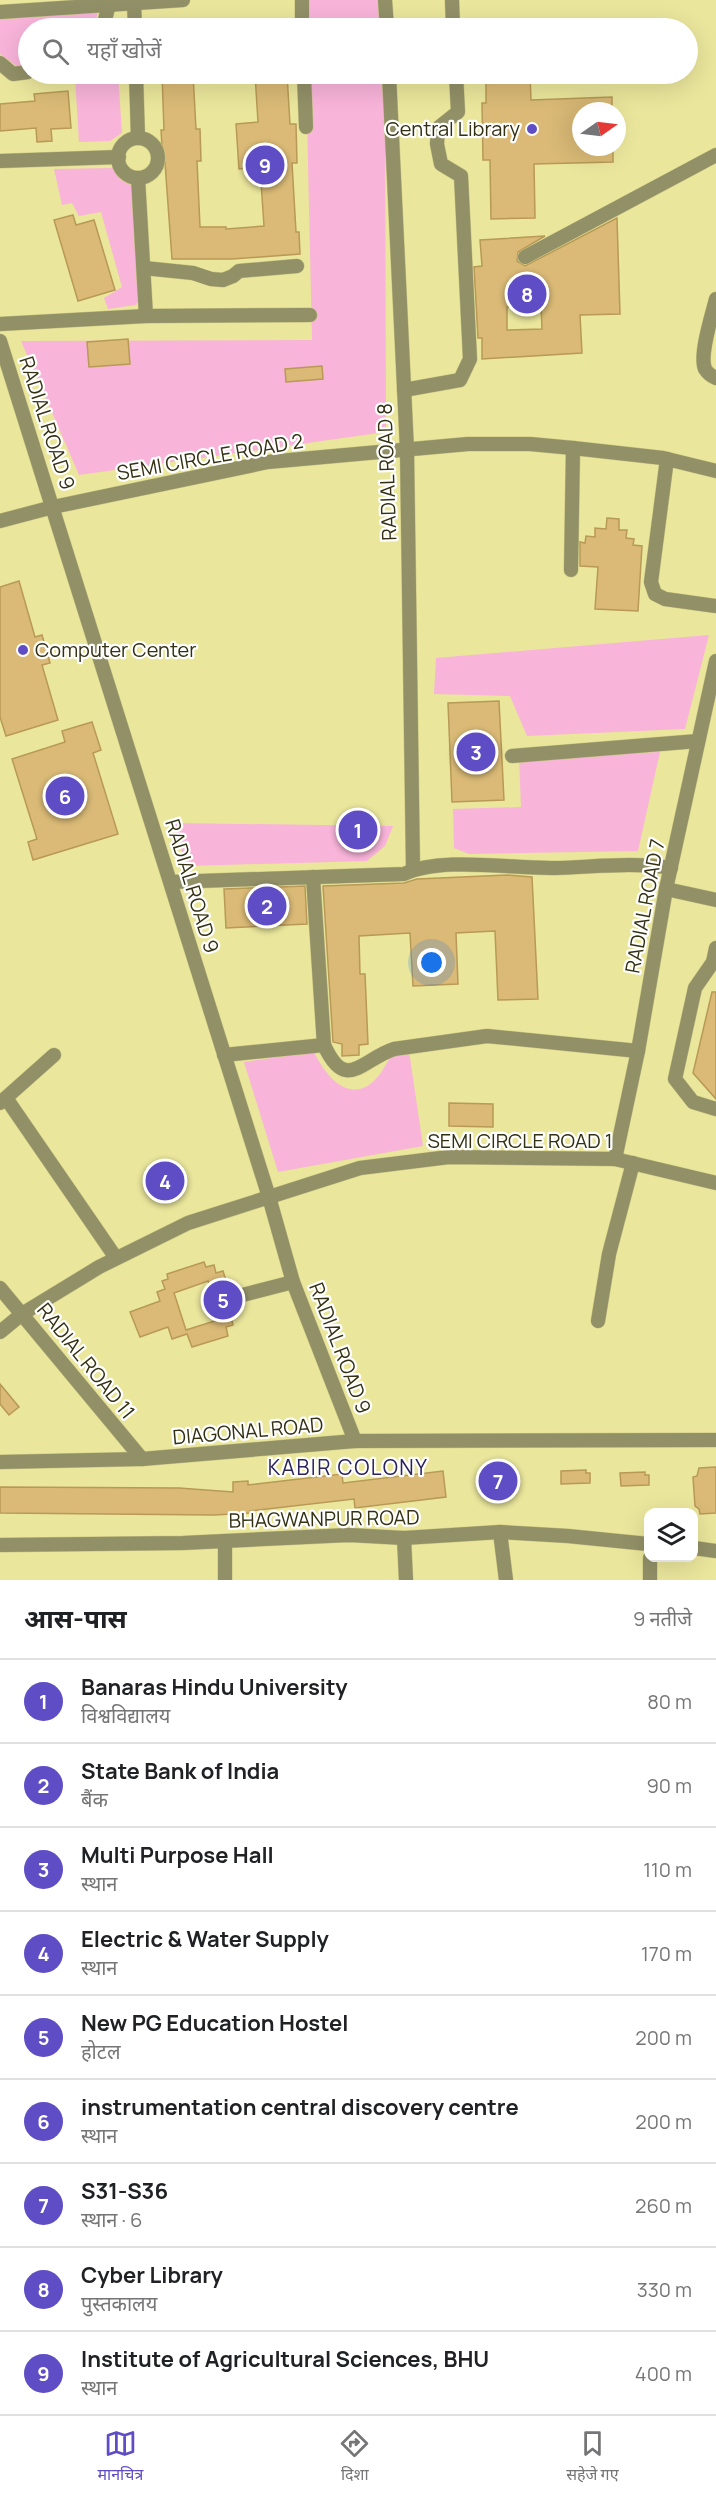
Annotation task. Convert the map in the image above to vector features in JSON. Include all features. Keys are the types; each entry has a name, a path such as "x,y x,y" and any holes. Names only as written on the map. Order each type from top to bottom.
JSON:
{"street":[{"path":"0,12 183,0"},
{"path":"302,0 303,18"},
{"path":"385,0 386,18"},
{"path":"452,0 453,18"},
{"path":"134,2 135,18"},
{"path":"106,18 109,4"},
{"path":"0,63 13,74 18,73"},
{"path":"136,84 138,138"},
{"path":"304,84 306,127"},
{"name":"RADIAL ROAD 8","path":"389,84 407,450 413,869"},
{"path":"404,390 460,380 470,359 460,176 441,164 437,144 438,128 458,112 457,84"},
{"path":"138,138 145,139 154,145 158,158 153,171 138,178 128,175 123,170 118,157 127,141 138,138"},
{"path":"525,257 716,155"},
{"path":"0,161 118,157"},
{"path":"138,178 146,316"},
{"path":"144,268 193,273 223,280 233,276 239,270 297,266"},
{"path":"716,299 703,357 704,367 708,374 716,378"},
{"path":"0,324 146,316 310,315"},
{"name":"RADIAL ROAD 9","path":"1,349 171,882 269,1197 293,1282 355,1441"},
{"name":"SEMI CIRCLE ROAD 2","path":"0,521 53,507 268,462 468,444 530,444 573,448 667,459 716,471"},
{"path":"571,570 573,448"},
{"path":"667,459 651,582 655,594 665,599 716,606"},
{"name":"RADIAL ROAD 7","path":"615,1159 638,1051 666,890 716,661"},
{"path":"512,756 698,741"},
{"path":"171,882 404,874 413,869 442,865 554,868 648,864 671,868"},
{"path":"313,877 324,1045 331,1060 339,1068 348,1071 363,1067 382,1052 394,1048 488,1036 638,1051"},
{"path":"666,890 716,900"},
{"path":"715,955 695,987 675,1079 693,1102 716,1109"},
{"path":"224,1054 324,1045"},
{"path":"54,1055 3,1101 116,1258"},
{"name":"SEMI CIRCLE ROAD 1","path":"0,1332 22,1314 116,1258 188,1222 360,1168 449,1157 615,1159 716,1183"},
{"path":"598,1321 609,1254 633,1163"},
{"path":"235,1297 293,1282"},
{"name":"RADIAL ROAD 11","path":"0,1288 142,1459"},
{"name":"DIAGONAL ROAD","path":"0,1462 142,1459 355,1441 716,1440"},
{"path":"500,1532 506,1580"},
{"name":"BHAGWANPUR ROAD","path":"0,1545 225,1541 349,1535 404,1538 500,1532 644,1544"},
{"path":"404,1538 406,1580"},
{"path":"225,1541 225,1580"},
{"path":"698,1549 716,1551"},
{"path":"650,1562 650,1580"}],"shaded area":[{"path":"304,0 384,0 384,18 305,18"},
{"path":"98,11 96,18 18,18 18,67 0,54 0,19"},
{"path":"75,84 119,84 122,133 110,141 79,142"},
{"path":"306,84 385,84 386,432 79,475 21,341 312,340"},
{"path":"115,168 121,180 132,186 139,299 136,305 108,309 104,298 122,287 101,212 79,216 72,203 62,205 54,169"},
{"path":"709,635 685,729 527,736 510,696 434,694 436,658"},
{"path":"660,752 638,851 469,854 454,848 453,809 521,807 519,757"},
{"path":"172,823 393,826 385,846 367,861 187,866"},
{"path":"409,1051 423,1146 278,1172 244,1062 314,1052 336,1082 343,1087 360,1089 376,1079 392,1054"}],"building":[{"path":"162,84 194,84 196,129 200,129 201,161 197,161 200,227 226,227 226,229 264,226 260,167 239,169 236,124 258,122 256,84 288,84 290,124 296,124 297,163 292,163 296,232 299,232 300,254 232,259 172,259 165,163 163,163 161,130 164,130"},
{"name":"Central Library","path":"486,84 530,84 531,100 612,97 612,102 572,102 572,156 613,156 613,162 534,164 535,218 491,219 490,160 483,160 482,103 486,103"},
{"path":"68,91 71,128 51,129 52,141 37,142 36,128 0,131 0,104 35,101 34,94"},
{"path":"73,215 76,225 94,220 115,290 78,301 54,220"},
{"path":"617,218 620,314 580,315 582,353 482,359 482,338 478,338 474,267 482,266 480,240 545,236 518,252 517,261 525,266","holes":["541,306 542,329 507,330 507,307"]},
{"path":"128,339 130,364 89,367 87,342"},
{"path":"322,366 323,379 286,382 285,369"},
{"path":"607,518 619,519 619,530 627,530 626,538 634,539 633,545 642,546 638,611 595,609 598,567 580,566 580,542 585,543 586,536 595,537 595,528 606,529"},
{"name":"Computer Center","path":"19,581 35,637 42,635 50,663 42,665 58,720 6,736 0,717 0,587"},
{"path":"499,701 504,800 452,802 448,703"},
{"path":"92,722 101,750 93,753 118,834 33,860 28,842 37,839 12,759 65,742 62,731"},
{"path":"507,875 532,877 538,999 498,1000 495,931 456,933 458,984 413,986 410,933 359,936 360,974 365,974 368,1044 359,1045 359,1055 342,1056 342,1044 333,1042 323,886 404,883 417,879"},
{"path":"305,886 307,924 226,928 224,889"},
{"path":"712,992 716,992 716,1099 693,1073"},
{"path":"449,1103 493,1104 493,1127 449,1126"},
{"path":"173,1161 183,1192 156,1200 146,1170"},
{"path":"204,1262 206,1267 214,1265 216,1273 223,1271 229,1290 226,1300 234,1306 237,1315 231,1317 233,1325 226,1327 228,1336 192,1347 187,1334 172,1339 168,1327 140,1337 130,1312 160,1301 157,1292 165,1289 162,1281 168,1279 167,1274","holes":["208,1281 221,1319 186,1330 174,1293"]},
{"path":"0,1384 19,1407 9,1415 0,1404"},
{"path":"716,1467 716,1513 700,1514 699,1509 695,1506 693,1477 697,1476 699,1468"},
{"path":"586,1470 586,1473 590,1473 590,1483 561,1484 561,1471"},
{"path":"443,1471 446,1497 355,1508 354,1499 250,1511 250,1513 214,1515 0,1513 0,1487 179,1488 233,1492 233,1482 248,1481 248,1485 342,1474 343,1483"},
{"path":"645,1472 645,1475 649,1475 649,1485 621,1486 620,1473"},
{"path":"507,1474 509,1487 483,1488 482,1475"}],"place":[{"name":"Central Library","path":"532,129"},
{"name":"Institute of Agricultural Sciences, BHU","path":"265,165"},
{"name":"Cyber Library","path":"527,294"},
{"name":"Computer Center","path":"23,650"},
{"name":"Multi Purpose Hall","path":"476,752"},
{"name":"instrumentation central discovery centre","path":"65,796"},
{"name":"Banaras Hindu University","path":"358,830"},
{"name":"State Bank of India","path":"267,906"},
{"name":"Electric & Water Supply","path":"165,1181"},
{"name":"New PG Education Hostel","path":"223,1300"},
{"name":"S31-S36","path":"498,1481"}],"district":[{"name":"KABIR COLONY","path":"348,1468"}]}
